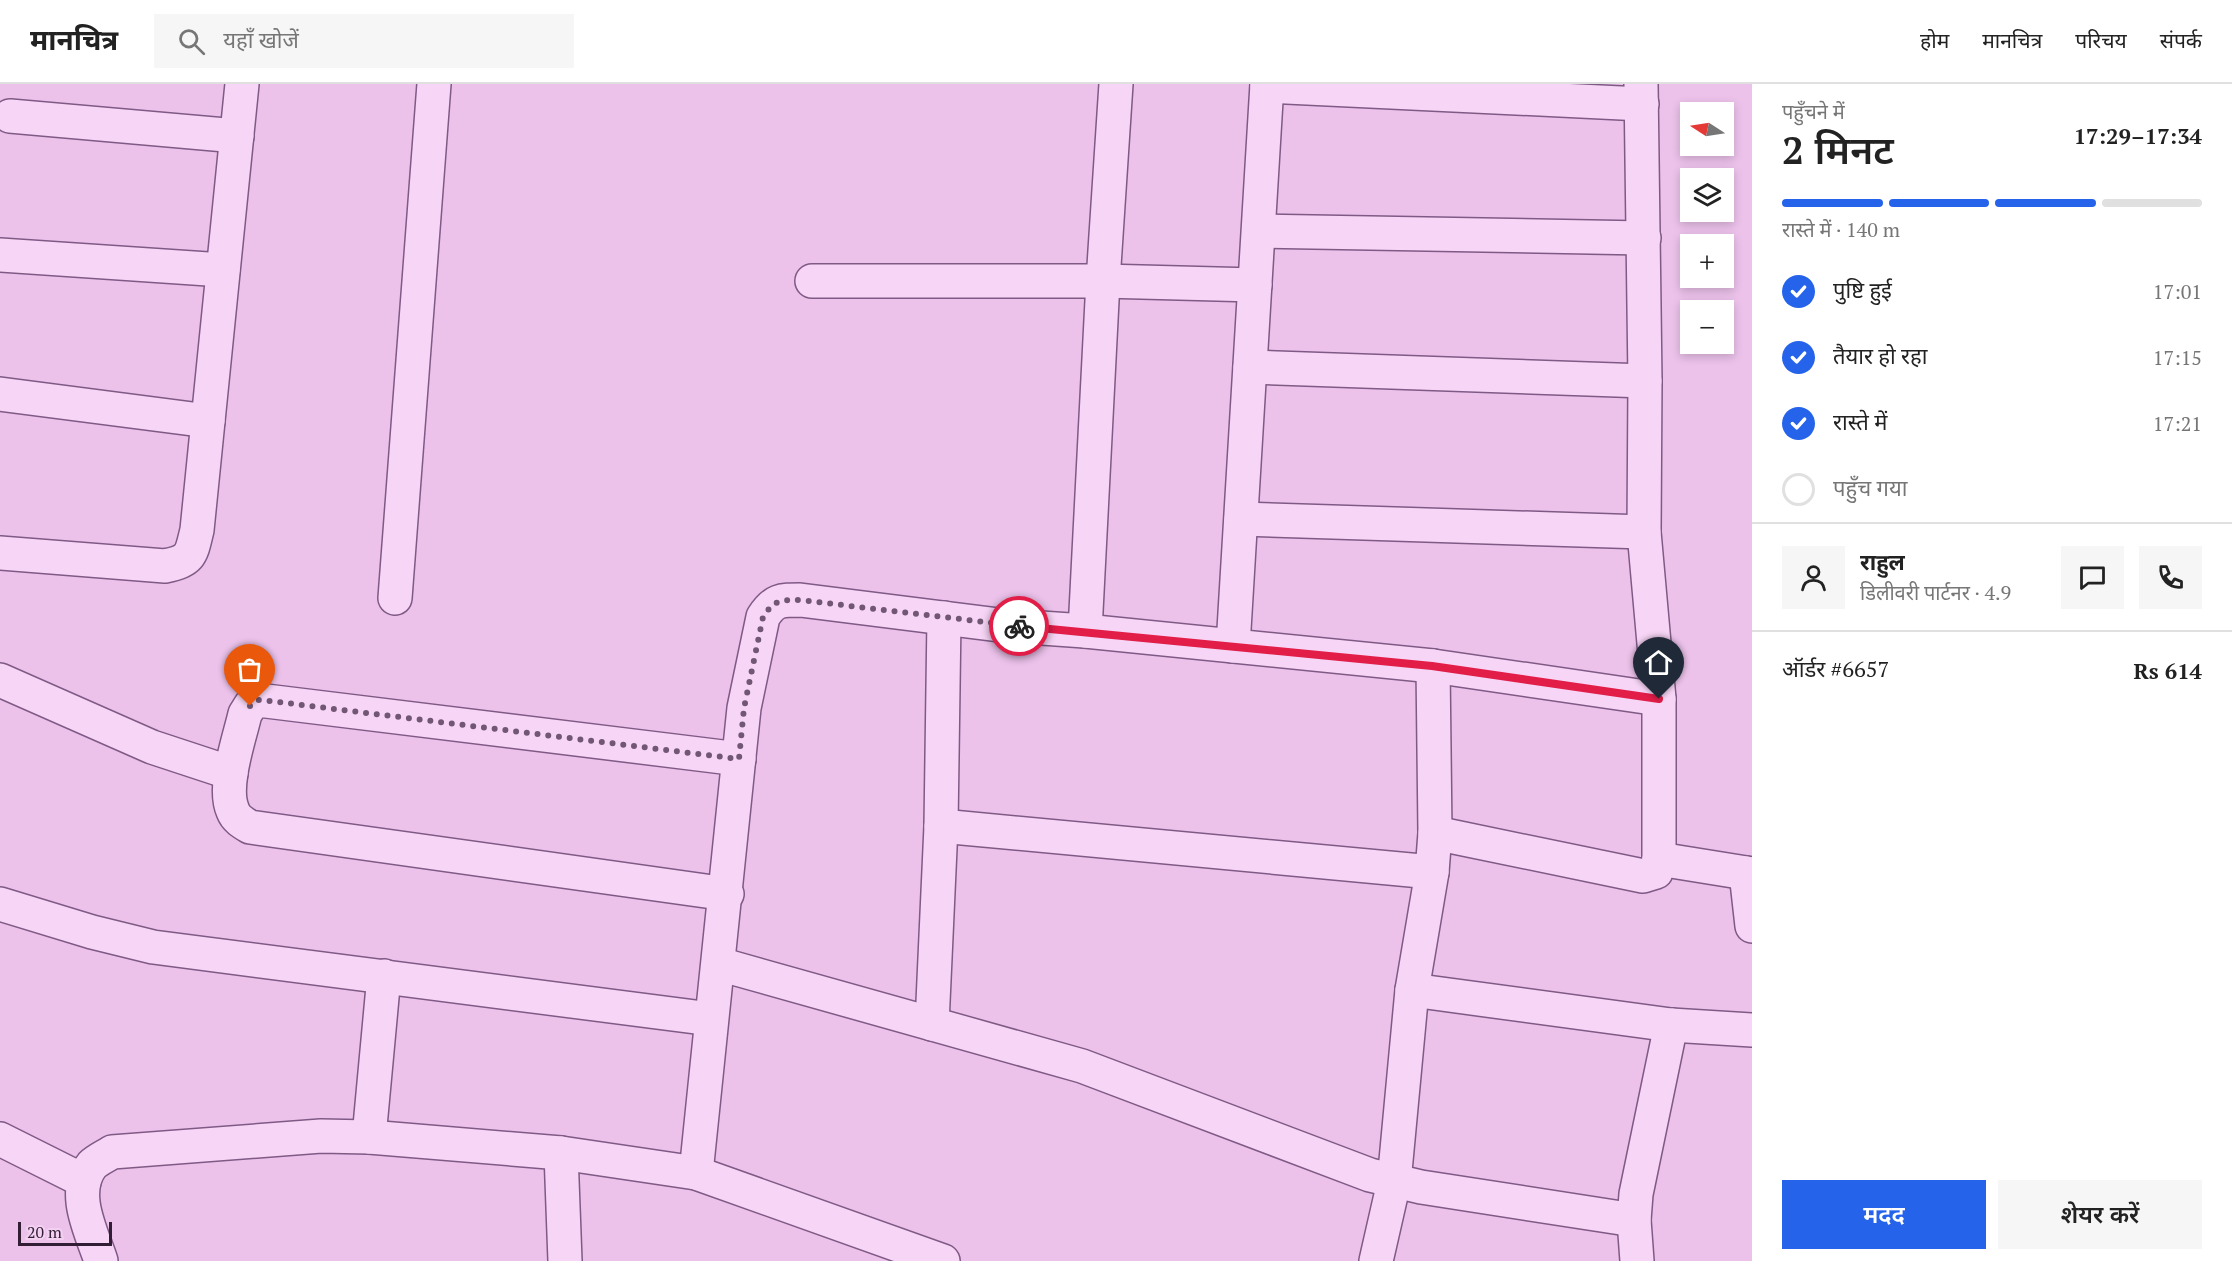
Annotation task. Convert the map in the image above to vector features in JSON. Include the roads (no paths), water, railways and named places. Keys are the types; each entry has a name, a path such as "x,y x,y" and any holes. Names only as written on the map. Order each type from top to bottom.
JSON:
{"street":[{"path":"0,554 165,566 181,563 191,555 197,530 242,84"},
{"path":"395,598 434,84"},
{"path":"1085,631 1103,281 1116,84"},
{"path":"1233,646 1267,85 1641,94 1645,381 1644,532 1659,699 1659,859 1656,872 1643,876 1435,833"},
{"path":"10,116 237,136"},
{"path":"1259,231 1644,238"},
{"path":"0,255 223,270"},
{"path":"812,281 1103,281 1255,285"},
{"path":"1250,367 1645,381"},
{"path":"0,394 208,421"},
{"path":"1241,519 1644,532"},
{"path":"696,1173 744,708 763,617 771,604 785,600 800,600 944,618 1432,666 1659,699"},
{"path":"932,1024 941,826 944,618"},
{"path":"1376,1261 1394,1182 1412,990 1432,872 1435,833 1432,666"},
{"path":"0,680 152,747 231,774"},
{"path":"726,894 250,827 240,821 233,812 229,798 231,774 245,714 258,700 739,759"},
{"path":"941,826 1432,872"},
{"path":"1659,859 1749,873 1752,926"},
{"path":"0,904 92,932 153,947 711,1019"},
{"path":"719,964 1082,1066 1370,1176 1394,1182 1634,1220"},
{"path":"369,1137 384,976"},
{"path":"1412,990 1671,1025 1752,1030"},
{"path":"1637,1261 1634,1220 1636,1194 1671,1025"},
{"path":"101,1261 82,1203 84,1181 93,1164 112,1152 321,1136 369,1137 561,1153 696,1173 943,1261"},
{"path":"0,1139 84,1181"},
{"path":"561,1153 565,1261"}]}
